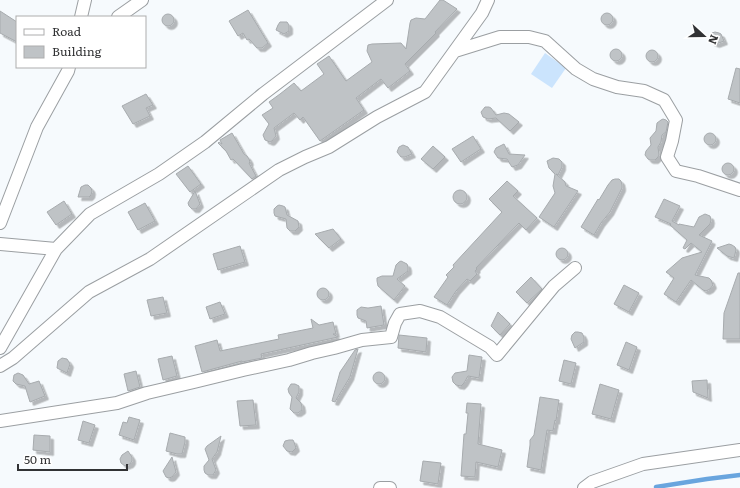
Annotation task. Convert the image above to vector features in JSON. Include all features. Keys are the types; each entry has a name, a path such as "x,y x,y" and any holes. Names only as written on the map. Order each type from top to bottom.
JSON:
{"street":[{"path":"81,16 85,0"},
{"path":"119,16 142,0"},
{"path":"0,348 56,249 90,214 159,174 205,142 263,94 387,0"},
{"path":"0,366 13,358 89,292 150,259 279,170 329,147 377,117 425,92 482,13 488,0"},
{"path":"455,50 500,37 529,37 545,41 576,69 593,79 617,87 644,91 664,100 676,120 667,157 676,171 698,176 740,190"},
{"path":"0,223 37,127 69,68"},
{"path":"0,244 56,249"},
{"path":"0,421 117,403 147,393 289,360 362,340 391,337 395,323 400,314 420,312 440,316 490,347 497,355 554,286 575,268"},
{"path":"584,488 592,482 643,464 740,450"},
{"path":"380,488 390,488"}],"shaded area":[{"path":"545,53 566,68 552,88 531,74"}],"building":[{"path":"440,0 443,0 457,9 435,32 436,33 405,64 410,71 388,88 381,79 356,98 364,110 320,141 303,117 300,120 294,113 274,128 276,136 272,141 270,142 265,140 263,135 269,124 262,115 273,108 269,102 294,83 301,91 324,74 317,64 329,56 346,81 372,62 367,51 368,45 401,43 406,49 411,20 416,18 425,19"},
{"path":"248,10 268,43 262,48 257,48 249,39 247,40 243,33 238,36 229,21"},
{"path":"0,11 16,21 16,41 0,33"},
{"path":"609,13 612,14 612,24 605,25 602,24 601,17 602,14"},
{"path":"166,14 170,14 174,20 170,26 166,26 162,22 162,18"},
{"path":"280,22 287,22 289,25 289,31 284,34 276,30"},
{"path":"715,32 721,34 724,41 716,44 711,42 710,35"},
{"path":"614,49 618,49 622,55 618,61 614,61 610,57 610,53"},
{"path":"654,50 657,51 657,61 650,62 647,61 646,54 647,51"},
{"path":"736,68 740,69 740,103 728,99"},
{"path":"146,94 153,105 146,108 150,116 133,124 122,106"},
{"path":"485,107 491,108 496,115 504,113 509,114 519,122 510,131 496,118 488,119 483,117 481,112"},
{"path":"663,119 668,122 666,132 662,135 661,142 658,147 659,155 655,160 650,160 645,155 646,151 651,145 650,138 656,131 657,123"},
{"path":"232,133 244,154 249,159 249,163 256,176 252,179 233,159 231,160 226,151 218,143 219,142 222,144 220,140"},
{"path":"712,133 715,134 715,144 708,145 705,144 704,137 705,134"},
{"path":"473,136 481,149 461,162 452,149"},
{"path":"504,144 509,154 525,155 518,165 512,167 507,159 498,158 494,152 496,148"},
{"path":"403,145 408,147 412,154 401,157 397,152 399,147"},
{"path":"433,146 445,157 433,169 421,159"},
{"path":"553,158 559,159 562,162 562,167 558,175 556,174 565,182 566,186 578,191 554,227 539,217 555,193 553,186 555,174 549,168 547,161"},
{"path":"730,163 733,164 733,174 726,175 723,174 722,167 723,164"},
{"path":"188,166 201,184 190,192 176,174"},
{"path":"619,179 621,181 622,188 610,212 594,235 581,227 598,199 599,200 612,180"},
{"path":"507,181 518,191 513,196 537,218 526,230 519,223 476,268 477,269 475,271 477,274 470,281 467,279 456,291 447,305 434,297 448,277 446,275 454,267 453,265 502,212 489,199"},
{"path":"88,185 91,188 91,195 89,197 78,197 81,187"},
{"path":"460,190 465,192 467,197 465,202 460,204 455,202 453,197 455,192"},
{"path":"195,191 200,204 196,209 192,209 188,203"},
{"path":"664,199 680,206 672,221 679,225 694,227 699,217 705,214 710,216 711,220 710,224 699,235 712,241 695,275 709,278 713,285 706,291 691,280 676,302 664,294 674,278 666,272 682,258 702,252 691,243 685,249 683,248 687,240 670,225 671,224 655,217"},
{"path":"64,201 72,214 56,225 47,212"},
{"path":"145,203 155,221 138,230 128,212"},
{"path":"279,205 285,207 287,215 298,221 299,227 295,231 290,231 287,228 286,219 275,216 274,209"},
{"path":"333,229 341,239 329,248 315,234"},
{"path":"729,244 735,247 736,250 734,258 727,256 717,248"},
{"path":"240,246 245,262 218,270 213,254"},
{"path":"560,248 564,248 568,254 564,260 560,260 556,256 556,252"},
{"path":"401,261 407,264 408,271 397,279 405,286 394,300 378,286 377,278 382,276 393,276 396,265"},
{"path":"738,273 740,273 740,339 723,339 724,313"},
{"path":"531,277 542,289 527,303 516,292"},
{"path":"624,285 639,293 629,312 614,304"},
{"path":"321,288 325,288 329,294 325,300 321,300 317,296 317,292"},
{"path":"163,297 167,313 151,316 147,300"},
{"path":"220,302 225,314 210,319 206,307"},
{"path":"381,306 384,325 367,328 366,321 358,318 357,310 361,307 368,308"},
{"path":"498,312 510,324 500,335 491,326"},
{"path":"311,319 319,325 333,322 336,334 333,334 338,337 261,354 262,358 242,361 202,372 195,346 217,340 220,351 279,339 278,335 313,328"},
{"path":"575,332 582,333 584,342 575,348 571,339"},
{"path":"399,335 427,338 426,352 398,348"},
{"path":"626,342 637,347 629,370 617,365"},
{"path":"358,349 350,377 335,402 332,401 340,372 355,350"},
{"path":"469,355 482,357 479,378 468,376 461,386 456,385 453,382 452,377 455,373 467,371"},
{"path":"172,356 177,376 163,380 158,359"},
{"path":"62,358 67,359 70,364 67,373 57,368 58,361"},
{"path":"564,360 576,363 571,384 559,381"},
{"path":"136,371 140,387 128,391 124,374"},
{"path":"377,372 381,372 385,378 381,384 377,384 373,380 373,376"},
{"path":"18,373 23,375 29,384 39,381 45,396 30,402 25,386 16,384 13,381 14,375"},
{"path":"707,380 708,398 693,392 692,381"},
{"path":"291,384 299,386 299,392 296,398 301,403 302,410 298,413 294,413 290,409 292,397 288,389"},
{"path":"600,384 619,390 611,419 592,414"},
{"path":"540,397 559,400 553,431 547,430 541,470 527,467 530,440 534,435"},
{"path":"253,400 256,425 240,426 237,401"},
{"path":"467,403 481,404 478,444 502,450 498,467 476,462 475,477 461,476 464,434 466,434 468,413 466,413"},
{"path":"129,417 140,420 134,440 119,435 123,422 127,423"},
{"path":"83,421 95,425 89,443 78,440"},
{"path":"170,433 185,437 182,454 166,451"},
{"path":"34,435 50,436 50,452 33,450"},
{"path":"221,436 217,452 212,459 216,470 213,475 208,475 204,470 204,466 209,460 205,449"},
{"path":"293,440 296,448 292,452 287,451 283,446 285,441"},
{"path":"128,451 132,457 132,461 130,464 125,466 121,463 120,459 122,455"},
{"path":"172,457 176,472 169,478 166,477 163,471"},
{"path":"423,461 441,463 438,484 420,481"}],"waterway":[{"path":"656,487 740,475"}]}
